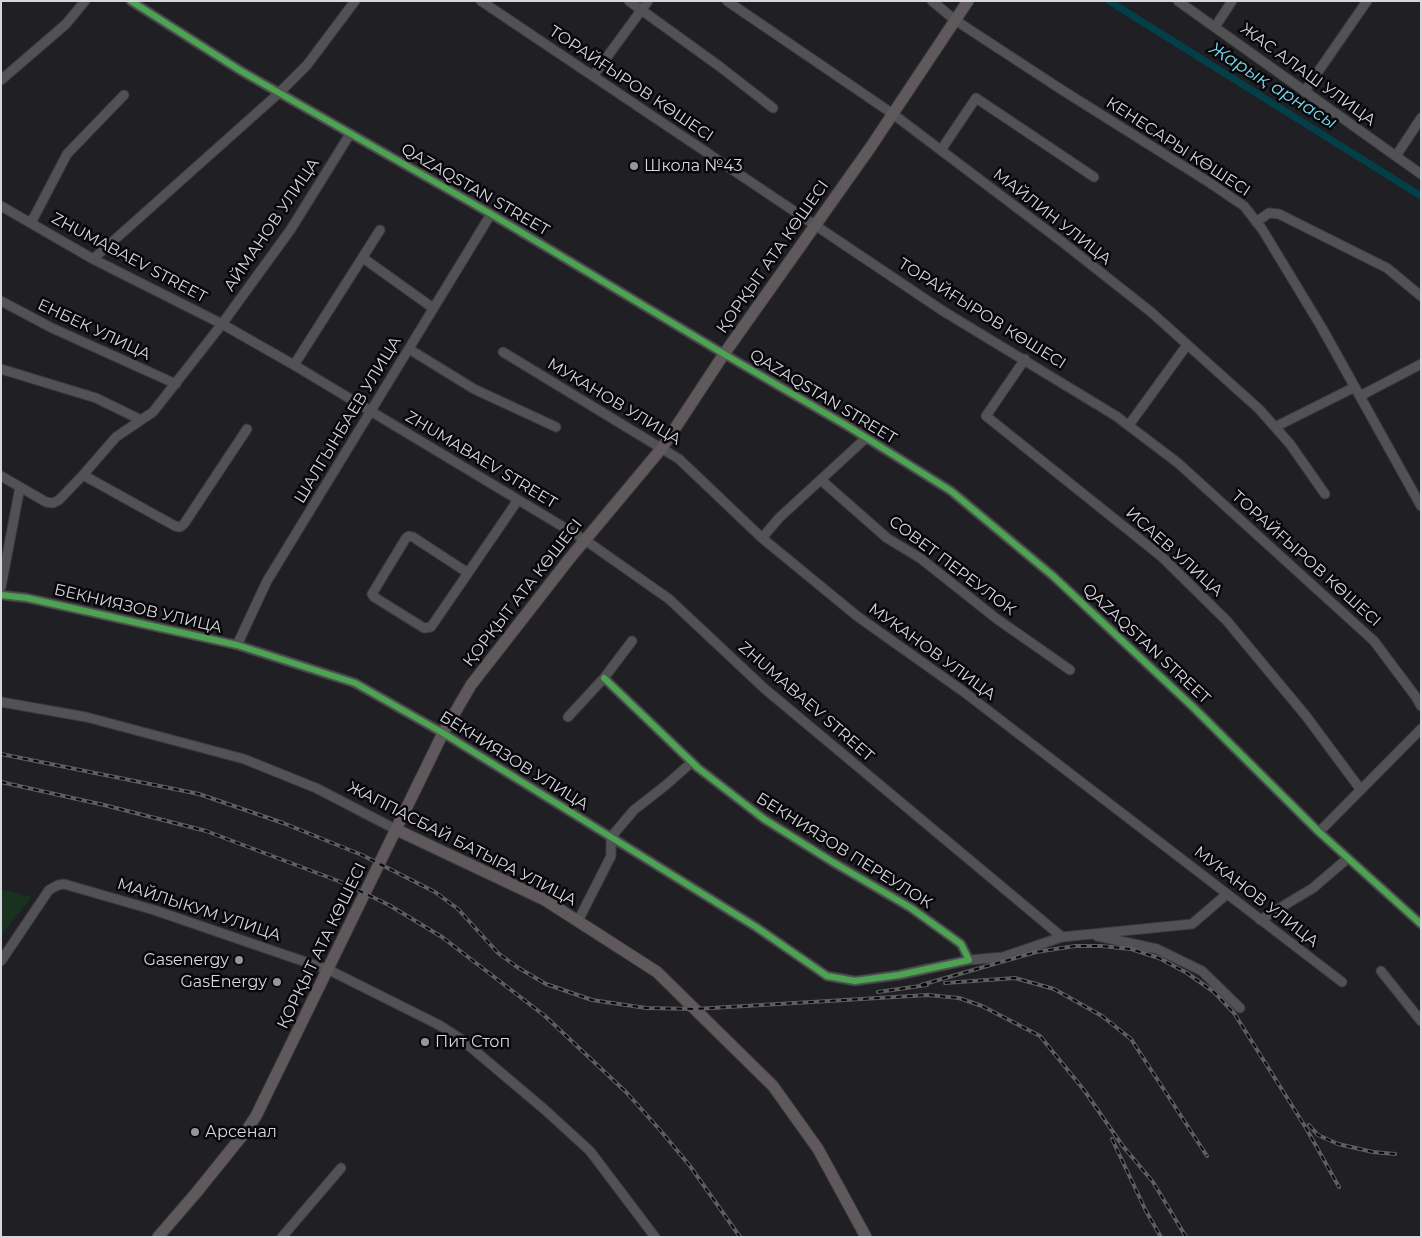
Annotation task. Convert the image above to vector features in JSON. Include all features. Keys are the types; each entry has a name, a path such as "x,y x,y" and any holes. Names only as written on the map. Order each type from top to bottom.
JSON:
{"main road":[{"name":"ҚОРҚЫТ АТА КӨШЕСІ","path":"158,1237 196,1193 256,1116 329,970 443,732 472,685 585,540 662,448 724,354 893,114 968,1"},
{"name":"ЖАППАСБАЙ БАТЫРА УЛИЦА","path":"397,830 545,900 658,972 773,1086 818,1149 866,1237"}],"street":[{"path":"1,80 66,24 84,1"},
{"name":"QAZAQSTAN STREET","path":"131,1 240,71 491,214 866,438 951,491 1054,576 1193,707 1319,832 1421,924"},
{"path":"93,259 279,93 307,65 355,1"},
{"name":"ТОРАЙҒЫРОВ КӨШЕСІ","path":"481,1 943,311 1025,359 1129,425 1178,463 1374,641 1421,706"},
{"path":"629,1 719,66 773,108"},
{"path":"593,76 648,1"},
{"name":"МАЙЛИН УЛИЦА","path":"727,1 893,114 1128,294 1258,409 1290,444 1325,494"},
{"name":"КЕНЕСАРЫ КӨШЕСІ","path":"932,1 955,20 1244,206 1322,328 1421,506"},
{"name":"ЖАС АЛАШ УЛИЦА","path":"1178,1 1421,174"},
{"path":"1215,27 1232,1"},
{"path":"1304,92 1367,1"},
{"path":"31,223 67,154 124,95"},
{"path":"941,150 976,98 1094,177"},
{"path":"1396,156 1421,118"},
{"name":"АЙМАНОВ УЛИЦА","path":"20,487 46,502 53,503 59,500 84,475 116,437 153,412 222,324 291,229 350,134"},
{"name":"ZHUMABAEV STREET","path":"1,206 93,259 222,324 294,365 585,540 669,599 765,689 1062,937"},
{"path":"1256,222 1269,213 1279,214 1387,268 1421,296"},
{"name":"ШАЛГЫНБАЕВ УЛИЦА","path":"237,645 267,581 491,214"},
{"path":"294,365 323,316 380,230"},
{"path":"363,258 433,308"},
{"name":"ЕНБЕК УЛИЦА","path":"1,301 52,328 176,384"},
{"path":"1129,425 1187,345"},
{"path":"409,349 474,389 556,427"},
{"name":"МУКАНОВ УЛИЦА","path":"503,352 679,459 762,538 857,616 964,692 1342,982"},
{"name":"ИСАЕВ УЛИЦА","path":"1025,359 986,416 1162,557 1227,620 1306,716 1360,790"},
{"path":"1360,396 1421,364"},
{"path":"1,369 96,398 141,420"},
{"path":"1275,427 1355,387"},
{"path":"84,475 175,526 180,526 184,524 247,429"},
{"path":"762,538 779,518 866,438"},
{"path":"1,476 20,487 1,587"},
{"name":"СОВЕТ ПЕРЕУЛОК","path":"821,480 887,538 920,558 997,619 1070,670"},
{"path":"468,573 414,536 409,536 372,594 424,628 431,627 468,573 518,500"},
{"name":"БЕКНИЯЗОВ УЛИЦА","path":"1,595 27,598 237,645 355,684 443,732 756,927 827,976 855,981 899,975 969,960 1003,957 1062,937 1192,924 1227,894"},
{"path":"568,717 604,678 632,641"},
{"name":"БЕКНИЯЗОВ ПЕРЕУЛОК","path":"604,678 692,762 764,819 911,908 961,944 969,960"},
{"name":"ЖАППАСБАЙ БАТЫРА УЛИЦА","path":"1,702 86,717 244,759 316,788 397,830"},
{"path":"1319,832 1421,728"},
{"path":"578,921 610,856 611,837 634,810 692,762"},
{"path":"1260,920 1313,888 1348,858"},
{"name":"МАЙЛЫКУМ УЛИЦА","path":"1,961 49,890 58,884 70,884 154,910 329,970 439,1025 461,1039 544,1109 590,1151 655,1237"},
{"path":"1090,934 1157,949 1195,967 1202,971 1240,1008"},
{"path":"1380,971 1421,1021"},
{"path":"282,1237 341,1168"}],"green space":[{"path":"1,889 32,897 1,935"}],"waterway":[{"name":"Жарық арнасы","path":"1109,1 1421,196"}],"railway":[{"path":"1,754 199,794 283,823 362,855 435,892 458,909 498,953 517,967 546,984 592,1000 646,1008 695,1009 928,995 959,998 982,1006 1040,1036 1084,1090 1122,1145 1153,1182 1186,1237"},
{"path":"1,782 104,805 206,831 341,882 389,905 442,937 545,1016 626,1092 690,1166 740,1237"},
{"path":"921,985 1036,952 1075,946 1131,949 1159,958 1187,973 1214,992 1234,1013 1306,1128 1339,1187"},
{"path":"945,983 1015,978 1054,989 1102,1016 1131,1039 1207,1156"},
{"path":"878,992 927,985"},
{"path":"1309,1125 1318,1135 1338,1144 1373,1152 1395,1154"},
{"path":"1112,1139 1146,1211 1161,1237"}],"cycle path":[{"path":"131,1 241,71 491,214 849,427 951,491 1053,576 1193,707 1319,832 1421,924"},
{"path":"1,595 27,598 237,645 355,683 443,733 756,927 827,976 855,981 899,975 969,960 961,944 911,908 764,819 698,768 604,678"}],"place":[{"name":"Школа №43","path":"634,166"},
{"name":"Gasenergy","path":"239,960"},
{"name":"GasEnergy","path":"277,982"},
{"name":"Пит Стоп","path":"425,1042"},
{"name":"Арсенал","path":"195,1132"}]}
